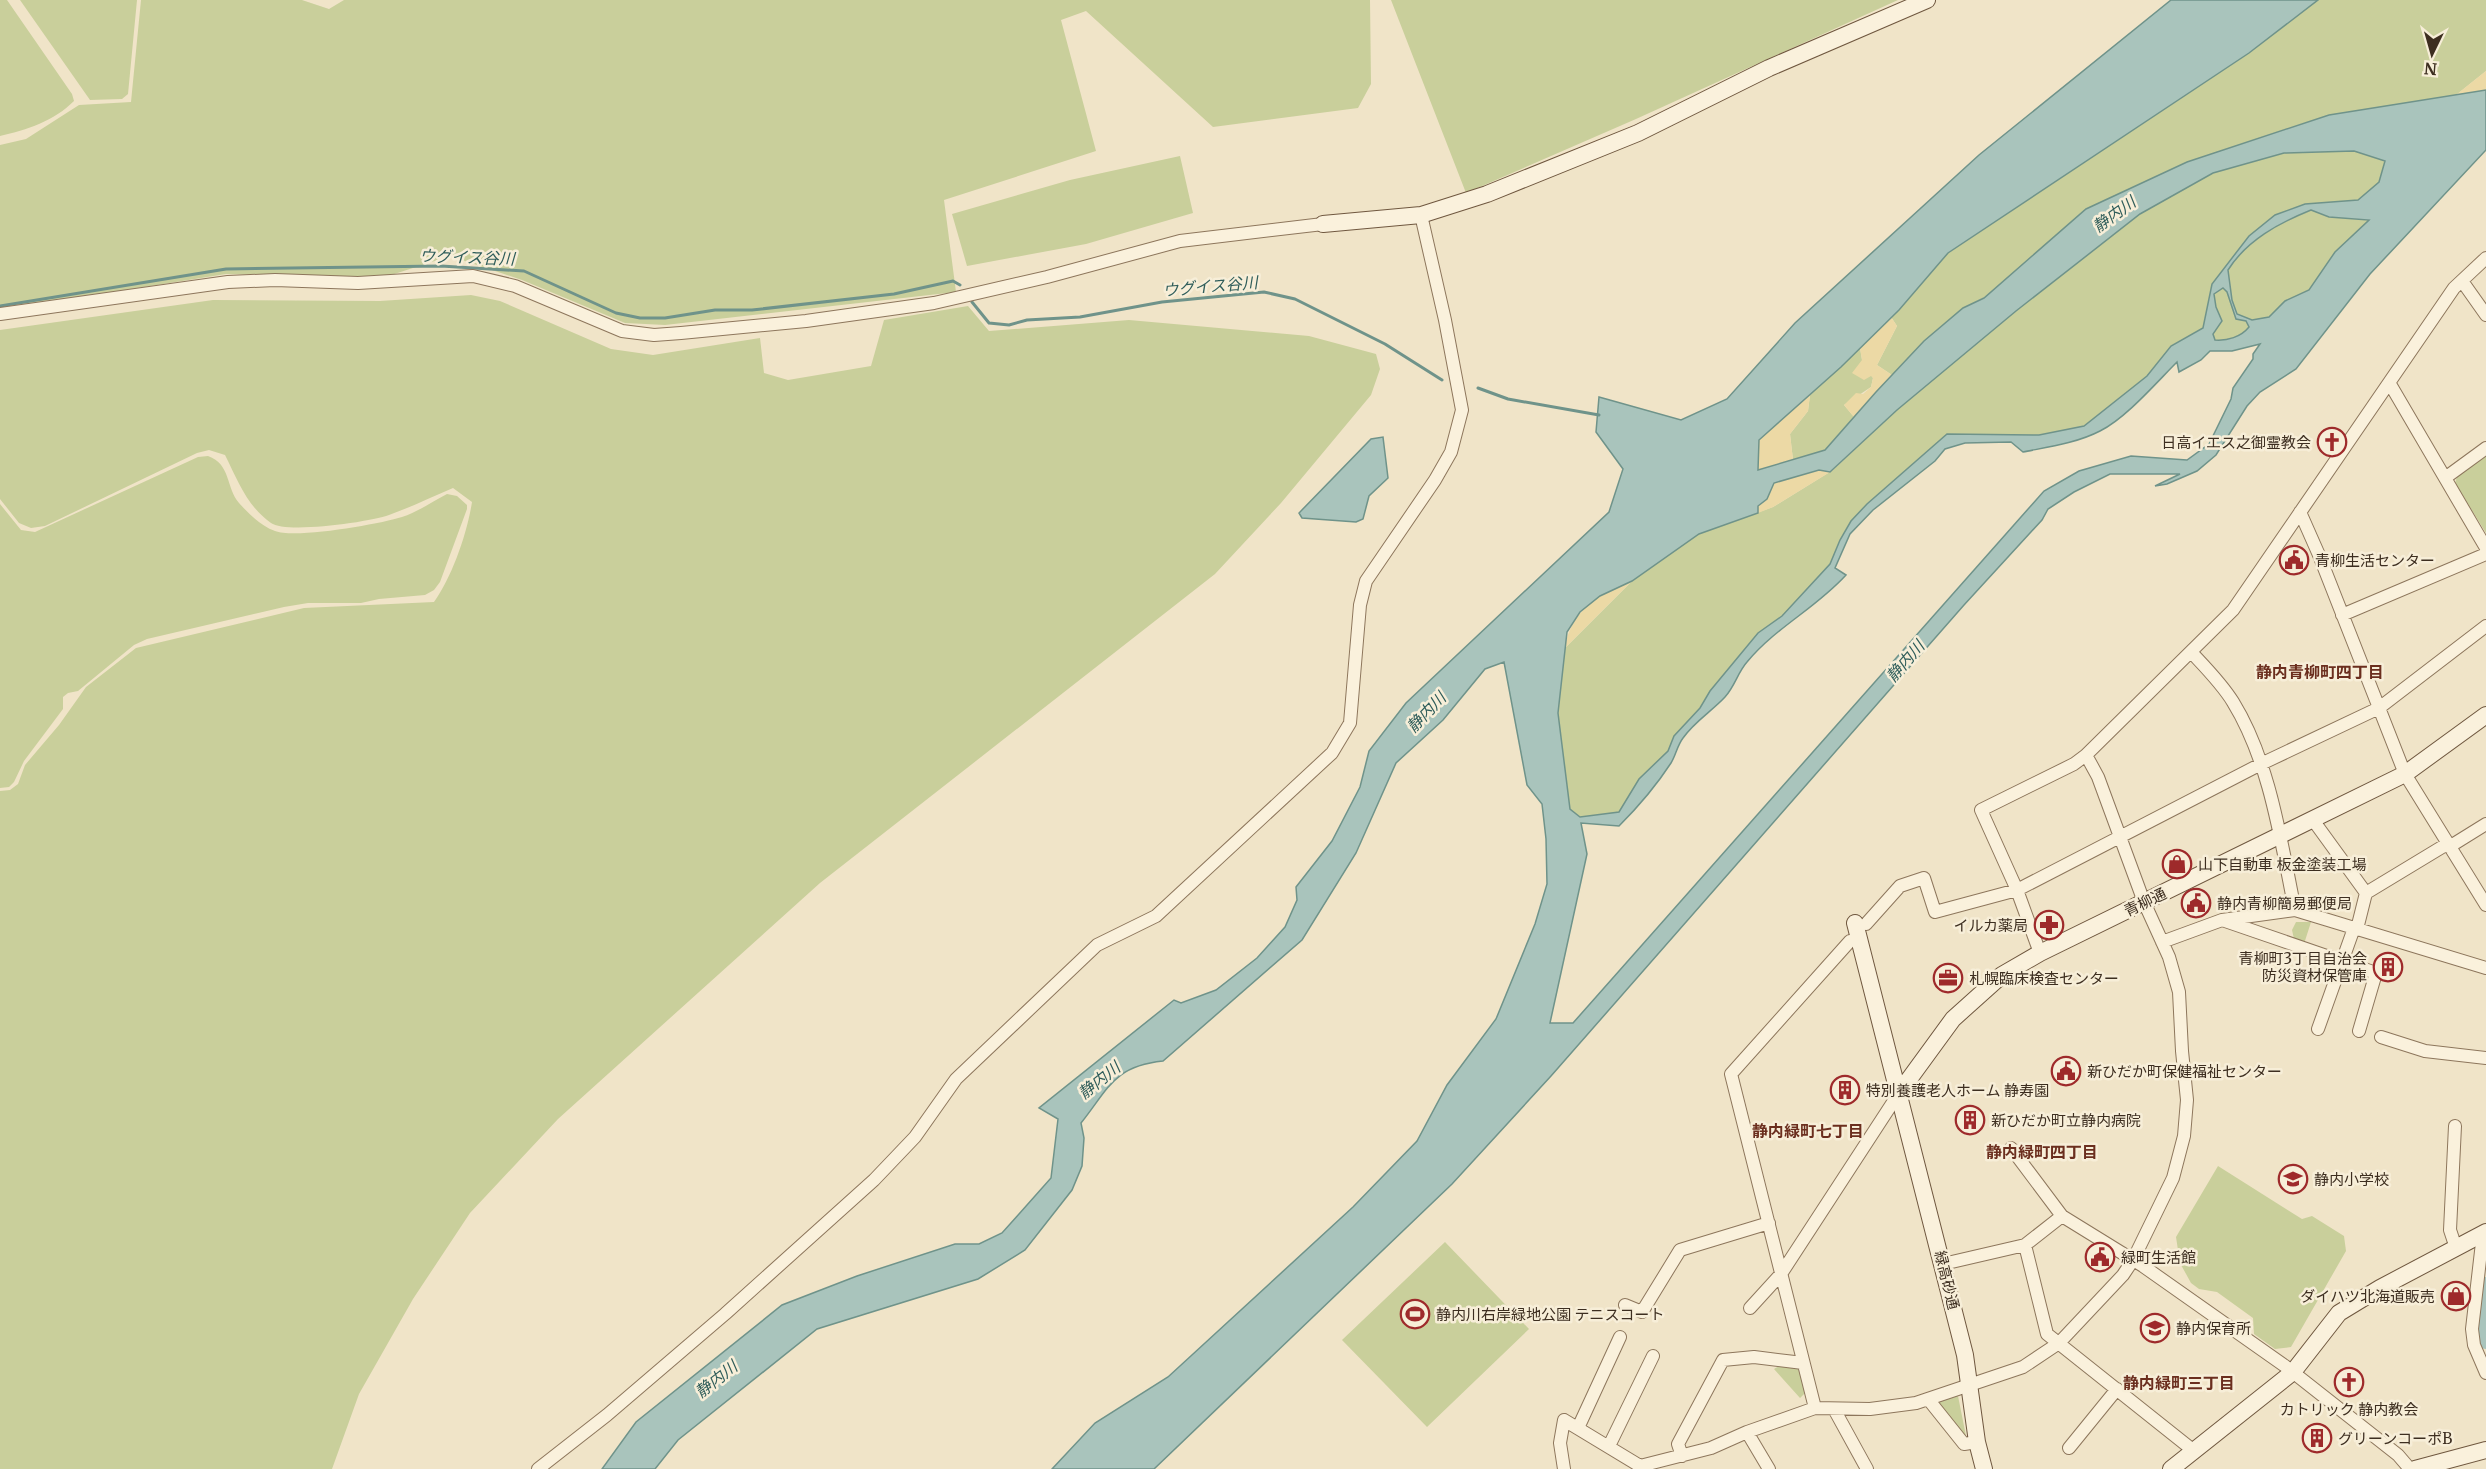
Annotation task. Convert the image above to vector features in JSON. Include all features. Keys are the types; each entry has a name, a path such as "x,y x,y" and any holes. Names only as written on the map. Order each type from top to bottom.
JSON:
{"street":[{"path":"0,314 228,282 275,280 358,283 472,276 515,286 621,331 654,335 806,321 934,303 1047,277 1180,241 1421,215 1487,194 1638,133 1769,68 1927,0"},
{"path":"538,1469 608,1415 726,1314 874,1180 915,1137 956,1079 1097,945 1156,916 1332,753 1350,723 1360,604 1365,581 1441,471 1451,452 1462,410 1421,215"},
{"path":"2040,952 2017,890 1981,810 2073,764 2086,755 2233,610 2454,288 2486,258"},
{"path":"2462,281 2486,315"},
{"path":"2390,384 2486,548"},
{"path":"2445,478 2486,448"},
{"path":"2300,512 2404,774 2486,905"},
{"path":"2342,615 2486,554"},
{"path":"1860,923 1900,886 1924,878 1935,912 2017,890 2263,763 2379,708 2486,626"},
{"path":"2192,652 2221,684 2235,704 2263,763 2295,910"},
{"name":"青柳通","path":"1899,1093 1953,1020 2002,975 2040,952 2404,774 2486,715"},
{"path":"1564,1469 1560,1443 1564,1420 1640,1467 1711,1448 1747,1432 1815,1408 1870,1409 1928,1399 1970,1387 2023,1367 2060,1343 2123,1275 2133,1260 2173,1178 2182,1149 2187,1113 2179,992 2174,971 2144,902 2098,777 2086,755"},
{"path":"2313,820 2366,893"},
{"path":"2318,1029 2356,928 2366,893 2486,824"},
{"path":"2162,942 2222,920 2295,910 2486,968"},
{"path":"2222,920 2376,973 2359,1031"},
{"name":"緑高砂通","path":"1860,923 1899,1093 1965,1355 1977,1442 1984,1469"},
{"path":"1815,1408 1731,1074 1850,941"},
{"path":"2381,1037 2425,1051 2486,1058"},
{"path":"1750,1308 1781,1274 1899,1093"},
{"path":"2455,1126 2450,1230 2457,1248"},
{"path":"2011,1148 2062,1216 2133,1260 2293,1372 2398,1455 2410,1469"},
{"path":"1943,1264 2025,1245 2062,1216"},
{"path":"1625,1305 1642,1312 1680,1250 1769,1223"},
{"path":"2025,1245 2047,1334 2117,1389 2183,1462 2293,1372 2339,1313 2380,1288 2484,1233"},
{"path":"2484,1233 2472,1329 2474,1345 2486,1373"},
{"path":"1578,1428 1620,1337"},
{"path":"1609,1446 1653,1356"},
{"path":"1683,1456 1678,1444 1723,1360 1754,1358 1803,1363"},
{"path":"2069,1448 2117,1389"},
{"path":"1928,1399 1964,1444 1977,1442"},
{"path":"1834,1409 1867,1469"},
{"path":"1747,1432 1769,1469"},
{"path":"2415,1469 2486,1450"}],"green space":[{"path":"0,0 7,0 72,94 74,101 58,114 40,124 0,136"},
{"path":"20,0 137,0 128,94 122,99 90,100"},
{"path":"141,0 302,0 329,9 344,0 1370,0 1371,84 1358,108 1213,127 1086,11 1061,20 1096,151 944,200 956,292 665,325 625,323 522,280 450,256 382,278 226,274 0,310 0,145 26,139 79,105 131,102"},
{"path":"1391,0 1898,0 1466,193"},
{"path":"2318,0 2486,0 2486,71 2456,95 2329,115 2187,162 1958,313 1934,332 1892,375 1877,365 1897,326 1891,317 1948,253 2249,53"},
{"path":"2354,151 2385,161 2379,182 2358,200 2305,204 2249,236 2212,284 2203,328 2171,346 2147,376 2084,426 2039,435 1947,434 1867,504 1851,521 1840,540 1831,564 1782,616 1758,633 1710,691 1700,708 1674,736 1668,751 1639,779 1619,812 1580,817 1570,809 1558,713 1565,648 1632,581 1699,534 1773,507 1833,470 1897,410 2016,311 2140,214 2213,173 2284,153"},
{"path":"1180,156 1193,213 1086,244 967,266 952,214 1070,180"},
{"path":"2312,210 2329,217 2370,220 2335,252 2309,290 2285,301 2269,317 2252,320 2237,314 2232,300 2228,270 2254,241"},
{"path":"2223,287 2227,292 2236,319 2246,321 2249,327 2233,338 2214,340 2213,334 2222,321 2214,294"},
{"path":"471,295 500,301 611,349 653,355 760,338 764,373 788,380 871,366 884,320 968,306 989,331 1129,320 1309,336 1376,354 1380,369 1371,395 1281,503 1215,574 820,883 558,1119 470,1213 413,1299 359,1394 332,1469 0,1469 0,791 10,790 18,784 25,765 59,725 86,687 136,648 304,608 434,602 458,555 472,502 453,488 379,518 328,526 280,526 271,523 249,501 225,455 209,450 197,453 45,526 31,528 19,523 0,499 0,330 213,300 380,301"},
{"path":"1860,348 1862,360 1873,378 1871,387 1844,405 1854,417 1825,451 1793,460 1790,434 1808,411 1810,395"},
{"path":"208,456 221,465 239,503 260,523 275,531 319,532 391,520 408,515 447,494 457,496 467,505 467,509 440,582 434,590 425,595 361,603 308,603 284,607 147,639 134,645 78,691 68,693 63,697 63,709 24,761 14,782 9,787 0,788 0,504 21,530 35,532 198,457"},
{"path":"2486,456 2486,533 2455,483 2457,477"},
{"path":"2296,922 2311,922 2304,944 2294,939 2292,930"},
{"path":"2218,1166 2302,1219 2312,1216 2344,1236 2346,1251 2291,1347 2275,1349 2254,1334 2253,1318 2217,1292 2199,1289 2191,1283 2180,1263 2176,1237"},
{"path":"1445,1242 1529,1329 1427,1427 1342,1340"},
{"path":"1779,1366 1799,1368 1806,1392 1800,1398 1774,1369"},
{"path":"1958,1396 1967,1441 1936,1403"}],"sand":[{"path":"2486,71 2486,90 2456,95"},
{"path":"1891,317 1897,326 1877,365 1892,375 1854,417 1844,405 1856,393 1863,394 1871,387 1873,378 1871,376 1864,380 1852,373 1862,360 1860,348"},
{"path":"1810,395 1808,411 1790,434 1793,460 1758,470 1759,440"},
{"path":"1819,470 1830,472 1773,507 1758,513 1758,506 1767,499 1774,483"},
{"path":"1632,581 1565,648 1573,624 1588,605 1608,591"}],"water":[{"name":"静内川","path":"2171,0 2318,0 2249,53 1948,253 1899,310 1841,367 1759,440 1758,470 1825,450 1924,341 1963,308 1984,298 2086,209 2187,162 2329,115 2486,90 2486,150 2370,274 2296,369 2260,392 2247,406 2216,455 2197,471 2167,484 2155,486 2180,474 2110,474 2074,492 2048,509 2042,520 1964,605 1551,1076 1452,1184 1154,1469 1052,1469 1095,1423 1168,1377 1353,1207 1417,1141 1447,1085 1496,1019 1535,924 1547,884 1546,839 1542,804 1527,785 1504,662 1485,669 1443,720 1396,763 1356,853 1302,940 1163,1061 1133,1068 1106,1089 1081,1123 1084,1138 1082,1166 1072,1190 1025,1250 978,1279 817,1329 678,1440 655,1469 602,1469 636,1422 782,1305 857,1276 955,1244 979,1244 1002,1233 1051,1178 1058,1119 1039,1108 1174,1000 1181,1003 1216,990 1257,958 1285,927 1297,900 1296,887 1332,841 1360,787 1369,751 1406,703 1609,512 1623,469 1596,432 1599,397 1681,420 1727,399 1795,323 1979,155","holes":["2354,151 2385,161 2379,182 2358,200 2305,204 2275,215 2249,236 2212,284 2203,328 2171,346 2147,376 2084,426 2039,435 1947,434 1867,504 1851,521 1830,564 1782,616 1758,633 1710,691 1700,708 1674,736 1668,751 1639,779 1619,812 1580,817 1570,809 1558,713 1567,632 1580,612 1600,596 1632,581 1699,534 1758,513 1758,506 1767,499 1774,483 1819,470 1830,472 1897,410 2016,311 2140,214 2213,173 2284,153","2311,210 2329,217 2369,220 2335,252 2309,290 2285,301 2269,317 2252,320 2237,314 2232,300 2228,270 2254,241","2223,288 2227,292 2236,319 2246,321 2249,327 2246,330 2233,338 2215,340 2213,334 2222,321 2214,294","2260,344 2253,354 2253,359 2233,388 2231,399 2209,444 2187,460 2131,456 2079,471 2044,491 1573,1023 1550,1023 1587,854 1581,823 1619,826 1633,811 1673,760 1683,738 1725,697 1747,662 1770,638 1822,598 1846,575 1835,568 1850,534 1873,510 1935,461 1945,449 1965,443 2011,442 2023,452 2082,439 2120,418 2177,362 2179,372 2201,360 2210,351 2232,351"]},
{"path":"1383,437 1388,478 1369,496 1363,519 1356,522 1302,518 1299,513 1371,439"}],"waterway":[{"name":"ウグイス谷川","path":"0,306 226,269 441,266 524,271 616,313 640,318 665,318 715,310 752,310 894,294 953,281 960,285"},
{"name":"ウグイス谷川","path":"972,302 989,323 1009,325 1027,320 1080,317 1162,302 1264,292 1295,299 1385,344 1442,380"},
{"name":"ウグイス谷川","path":"1478,388 1508,399 1599,415"},
{"path":"2486,1287 2482,1317 2486,1339"}],"place":[{"name":"日高イエス之御霊教会","path":"2332,442"},
{"name":"青柳生活センター","path":"2294,560"},
{"name":"山下自動車 板金塗装工場","path":"2177,864"},
{"name":"静内青柳簡易郵便局","path":"2196,903"},
{"name":"イルカ薬局","path":"2049,925"},
{"name":"青柳町3丁目自治会 防災資材保管庫","path":"2388,967"},
{"name":"札幌臨床検査センター","path":"1948,978"},
{"name":"新ひだか町保健福祉センター","path":"2066,1071"},
{"name":"特別養護老人ホーム 静寿園","path":"1845,1090"},
{"name":"新ひだか町立静内病院","path":"1970,1120"},
{"name":"静内小学校","path":"2293,1179"},
{"name":"緑町生活館","path":"2100,1257"},
{"name":"ダイハツ北海道販売","path":"2456,1296"},
{"name":"静内川右岸緑地公園 テニスコート","path":"1415,1314"},
{"name":"静内保育所","path":"2155,1328"},
{"name":"カトリック 静内教会","path":"2349,1382"},
{"name":"グリーンコーポB","path":"2317,1438"}],"district":[{"name":"静内青柳町四丁目","path":"2320,672"},
{"name":"静内緑町七丁目","path":"1808,1131"},
{"name":"静内緑町四丁目","path":"2042,1152"},
{"name":"静内緑町三丁目","path":"2179,1383"}]}
